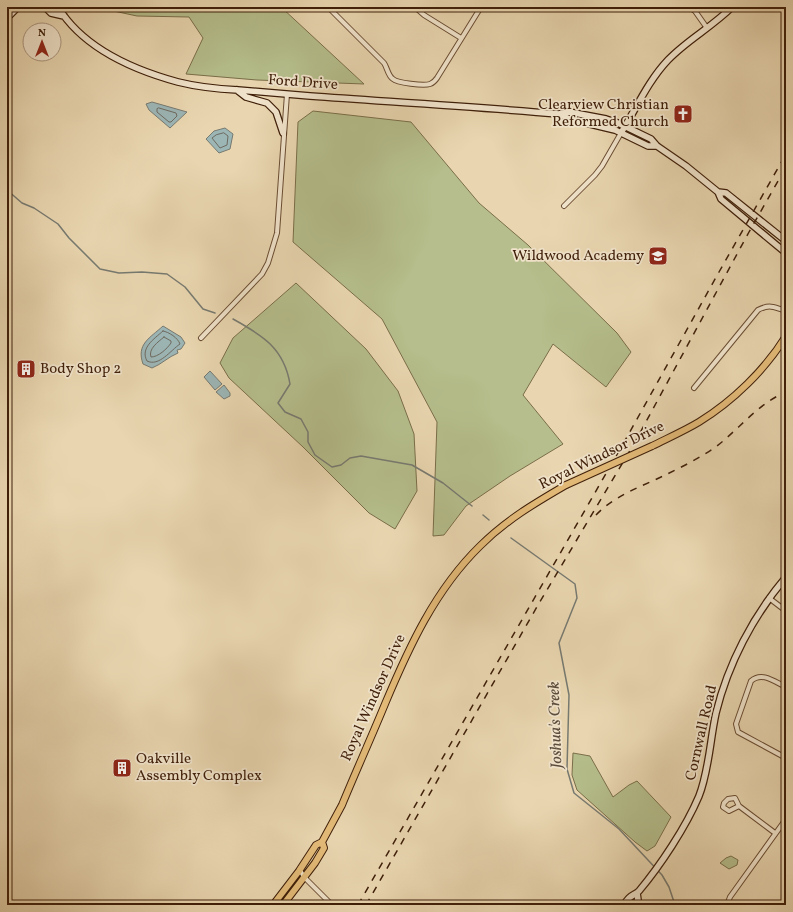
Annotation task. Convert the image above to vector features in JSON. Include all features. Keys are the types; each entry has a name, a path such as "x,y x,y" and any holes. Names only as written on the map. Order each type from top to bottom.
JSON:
{"main road":[{"path":"7,18 18,7"},
{"name":"Ford Drive","path":"41,7 47,9 51,13 64,16"},
{"name":"Ford Drive","path":"58,7 64,16 101,49 128,64 153,74 180,82 216,89 560,114 569,112 590,115 625,126 651,139 657,146 686,166 718,192 721,199 786,253"},
{"path":"621,133 643,94 667,61 732,7"},
{"path":"237,90 246,97 266,103 276,112 283,133"},
{"name":"Ford Drive","path":"560,114 569,119 609,128 648,146 657,146"},
{"name":"Ford Drive","path":"718,192 726,193 786,241"},
{"name":"Royal Windsor Drive","path":"273,905 300,870 316,845 322,842 337,816 409,649 445,587 479,546 519,513 566,485 652,446 700,422 723,405 761,369 786,336"},
{"name":"Cornwall Road","path":"624,905 630,897 637,893 648,879 688,819 700,794 721,694 740,647 769,598 786,577"},
{"name":"Royal Windsor Drive","path":"282,905 324,848 322,842"},
{"name":"Cornwall Road","path":"634,905 638,900 637,893"}],"street":[{"path":"328,7 384,63 391,78 399,82 430,84 434,82 481,7"},
{"path":"415,7 424,15 461,38"},
{"path":"689,7 695,11 707,28"},
{"path":"201,338 262,274 268,263 277,234 283,133 287,94"},
{"path":"564,206 595,175 602,166 621,133"},
{"path":"694,388 758,310 764,306 772,306 786,311"},
{"path":"769,598 786,611"},
{"path":"786,687 764,677 751,681 736,724 738,732 786,758"},
{"path":"739,806 775,833"},
{"path":"728,905 730,897 786,819"},
{"path":"300,870 304,877 332,905"}],"green space":[{"path":"112,7 281,7 364,84 257,80 186,74 203,38 189,17 137,16 109,10"},
{"path":"313,111 411,122 479,203 528,245 617,333 631,352 606,387 553,344 523,395 563,444 510,476 466,506 444,535 433,536 437,422 382,319 293,242 298,122"},
{"path":"296,283 366,349 398,391 414,434 417,491 395,529 369,513 303,447 229,378 220,363 233,338"},
{"path":"573,753 590,756 613,797 637,781 671,817 655,846 647,851 577,790 572,775"},
{"path":"731,856 738,860 737,865 729,869 720,863"}],"water":[{"path":"152,102 187,112 170,128 149,110 146,104"},
{"path":"225,128 233,134 230,149 219,153 206,139 214,131"},
{"path":"163,326 181,337 185,343 181,349 177,350 178,353 152,368 143,364 141,351 149,338"},
{"path":"210,371 222,384 215,390 204,377"},
{"path":"224,385 230,393 230,396 224,399 216,392"}],"waterway":[{"name":"Joshua's Creek","path":"7,190 22,203 34,208 58,224 69,238 100,269 119,273 142,272 167,274 185,287 203,309 215,313"},
{"name":"Joshua's Creek","path":"233,319 262,337 270,344 283,361 290,384 278,403 285,412 301,419 308,432 308,442 315,455 332,467 341,465 350,458 361,456 412,465 443,483 472,506"},
{"name":"Joshua's Creek","path":"483,515 489,520"},
{"name":"Joshua's Creek","path":"511,538 575,584 577,598 559,643 569,695 567,769 574,793 619,829 662,875 669,887 675,905"}],"railway":[{"path":"358,905 627,437 786,154"},
{"path":"366,905 538,605 635,442 786,167"},
{"path":"596,515 603,508 618,498 697,459 717,446 758,409 786,392"}],"place":[{"name":"Clearview Christian Reformed Church","path":"683,114"},
{"name":"Wildwood Academy","path":"658,256"},
{"name":"Body Shop 2","path":"26,369"},
{"name":"Oakville Assembly Complex","path":"122,768"}]}
